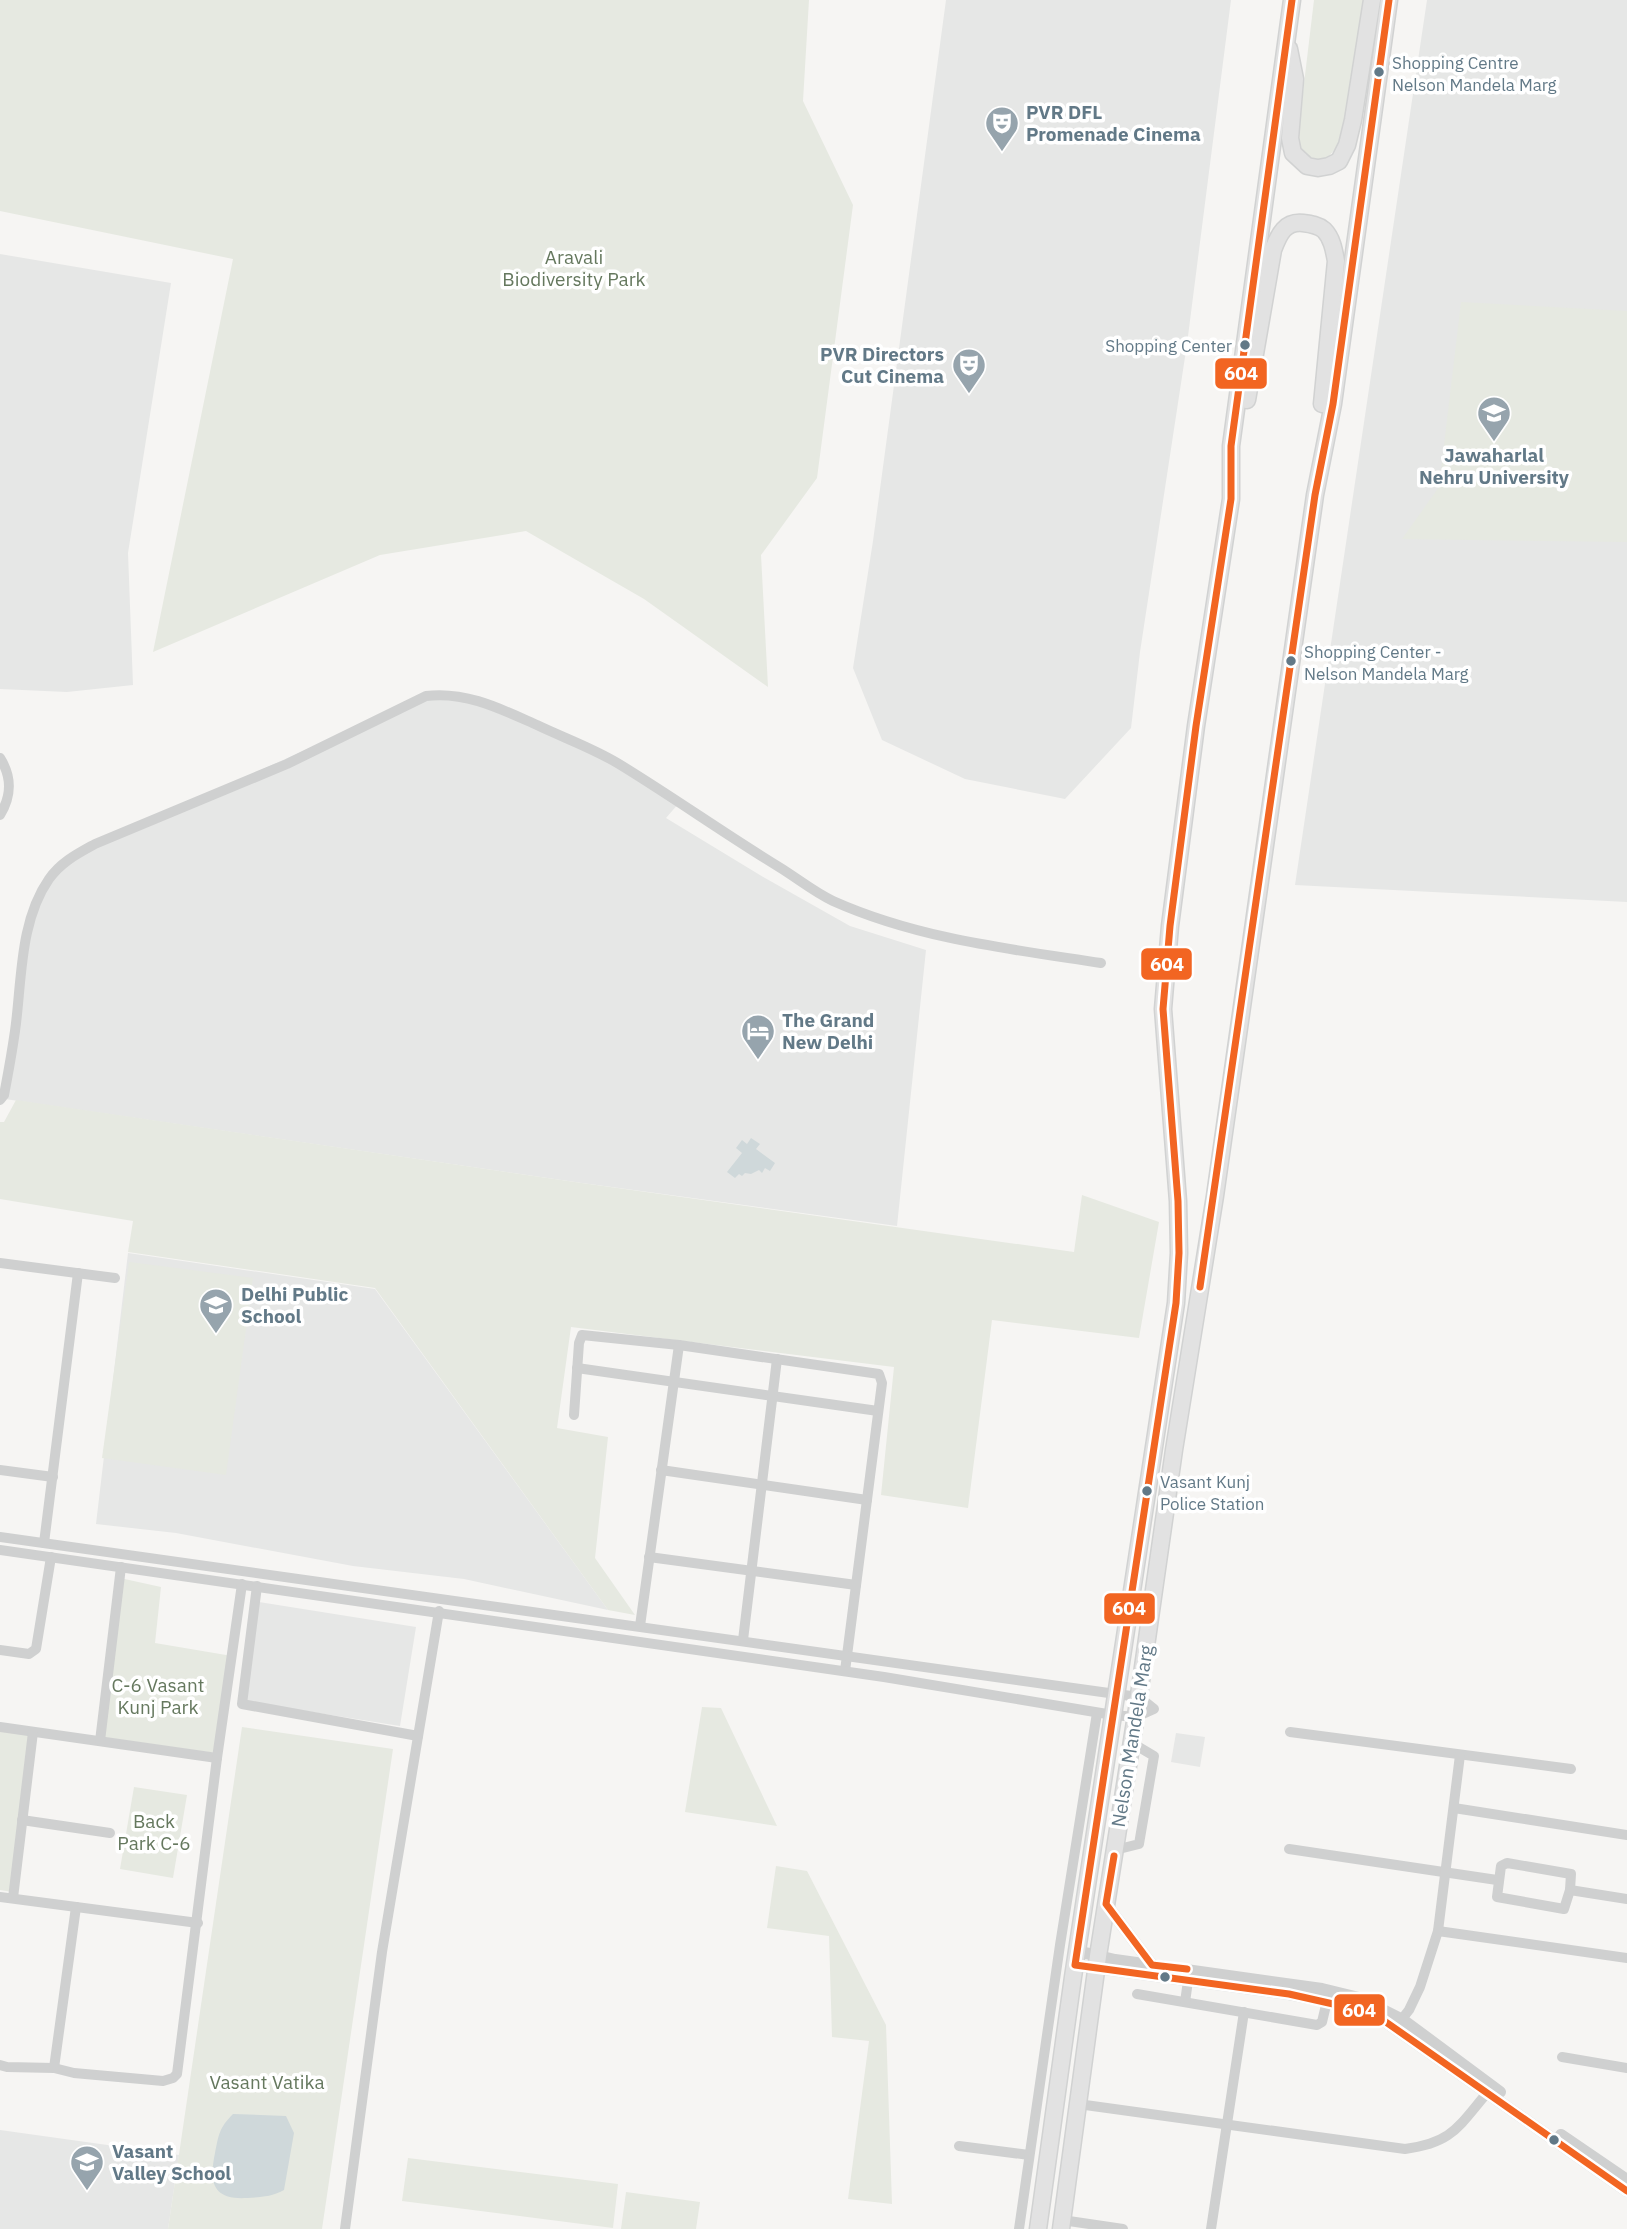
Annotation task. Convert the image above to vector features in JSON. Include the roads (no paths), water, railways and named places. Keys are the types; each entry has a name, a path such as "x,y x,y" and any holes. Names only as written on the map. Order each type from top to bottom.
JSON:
{"main road":[{"name":"Nelson Mandela Marg","path":"1231,499 1231,446 1292,0"},
{"path":"1286,37 1295,79 1290,138 1293,153 1307,166 1328,166 1339,160 1347,145 1372,0"},
{"name":"Nelson Mandela Marg","path":"1315,495 1333,404 1389,0"},
{"name":"Nelson Mandela Marg","path":"1038,2229 1093,1844 1105,1714 1116,1694 1176,1303 1178,1201 1163,1009 1170,926 1189,779 1231,499 1273,250 1278,236 1286,226 1296,222 1313,224 1324,230 1330,239 1336,261 1315,495 1215,1196 1097,1962 1062,2225"}],"street":[{"path":"0,1100 4,1095 13,1044 23,957 36,904 49,879 68,858 95,844 287,764 426,695 444,693 468,697 511,713 615,761 730,838 830,899 868,915 948,938 1101,963"},
{"path":"0,758 6,768 10,786 0,815"},
{"path":"0,1263 116,1278"},
{"path":"44,1543 78,1273"},
{"path":"574,1415 579,1340 582,1335 679,1345 878,1374 882,1383 845,1671"},
{"path":"639,1626 679,1345"},
{"path":"743,1640 777,1359"},
{"path":"577,1368 878,1410"},
{"path":"0,1470 52,1477"},
{"path":"661,1470 867,1500"},
{"path":"0,1537 1139,1697"},
{"path":"0,1550 439,1611 1136,1717"},
{"path":"0,1650 29,1654 36,1649 51,1557"},
{"path":"649,1558 856,1586"},
{"path":"100,1741 121,1567"},
{"path":"0,2065 54,2068 163,2081 173,2078 178,2069 242,1584"},
{"path":"257,1586 242,1704 418,1735"},
{"path":"345,2229 381,1961 439,1611"},
{"path":"700,1634 702,1651"},
{"path":"1019,2229 1076,1841 1105,1714"},
{"path":"0,1727 217,1758"},
{"path":"13,1898 33,1732"},
{"path":"1290,1732 1571,1769"},
{"path":"1115,1850 1139,1844 1154,1756 1132,1743"},
{"path":"1399,2023 1420,1987 1438,1931 1460,1755"},
{"path":"1454,1808 1627,1835"},
{"path":"22,1820 110,1833"},
{"path":"1076,1841 1093,1844"},
{"path":"1289,1849 1497,1880"},
{"path":"1507,1863 1568,1872 1571,1874 1570,1890 1566,1906 1560,1909 1499,1899 1496,1894 1501,1866 1507,1863"},
{"path":"1570,1890 1627,1899"},
{"path":"0,1900 13,1898 198,1923"},
{"path":"1106,1904 1152,1965"},
{"path":"54,2068 76,1907"},
{"path":"1438,1931 1627,1958"},
{"path":"1060,1945 1076,1955 1097,1962 1188,1981 1327,2001 1399,2023 1487,2093 1627,2191"},
{"path":"1114,1965 1152,1965 1236,1975 1336,1991 1369,2001 1627,2180"},
{"path":"1185,2002 1188,1981"},
{"path":"1136,1994 1317,2025 1322,2022 1327,2001"},
{"path":"1211,2229 1244,2012"},
{"path":"1562,2057 1627,2068"},
{"path":"1078,2104 1405,2149 1427,2146 1445,2138 1487,2093"},
{"path":"959,2147 1029,2155"},
{"path":"1062,2225 1123,2229"}],"place":[{"name":"Shopping Centre Nelson Mandela Marg","path":"1379,72"},
{"name":"PVR DFL Promenade Cinema","path":"1002,153"},
{"name":"Shopping Center","path":"1245,345"},
{"name":"PVR Directors Cut Cinema","path":"969,395"},
{"name":"Jawaharlal Nehru University","path":"1494,443"},
{"name":"Shopping Center - Nelson Mandela Marg","path":"1291,661"},
{"name":"The Grand New Delhi","path":"758,1061"},
{"name":"Delhi Public School","path":"216,1335"},
{"name":"Vasant Kunj Police Station","path":"1147,1491"},
{"name":"Vasant Valley School","path":"87,2192"}],"park label":[{"name":"Aravali Biodiversity Park","path":"574,268"},
{"name":"C-6 Vasant Kunj Park","path":"158,1696"},
{"name":"Back Park C-6","path":"154,1832"},
{"name":"Vasant Vatika","path":"267,2082"}]}
